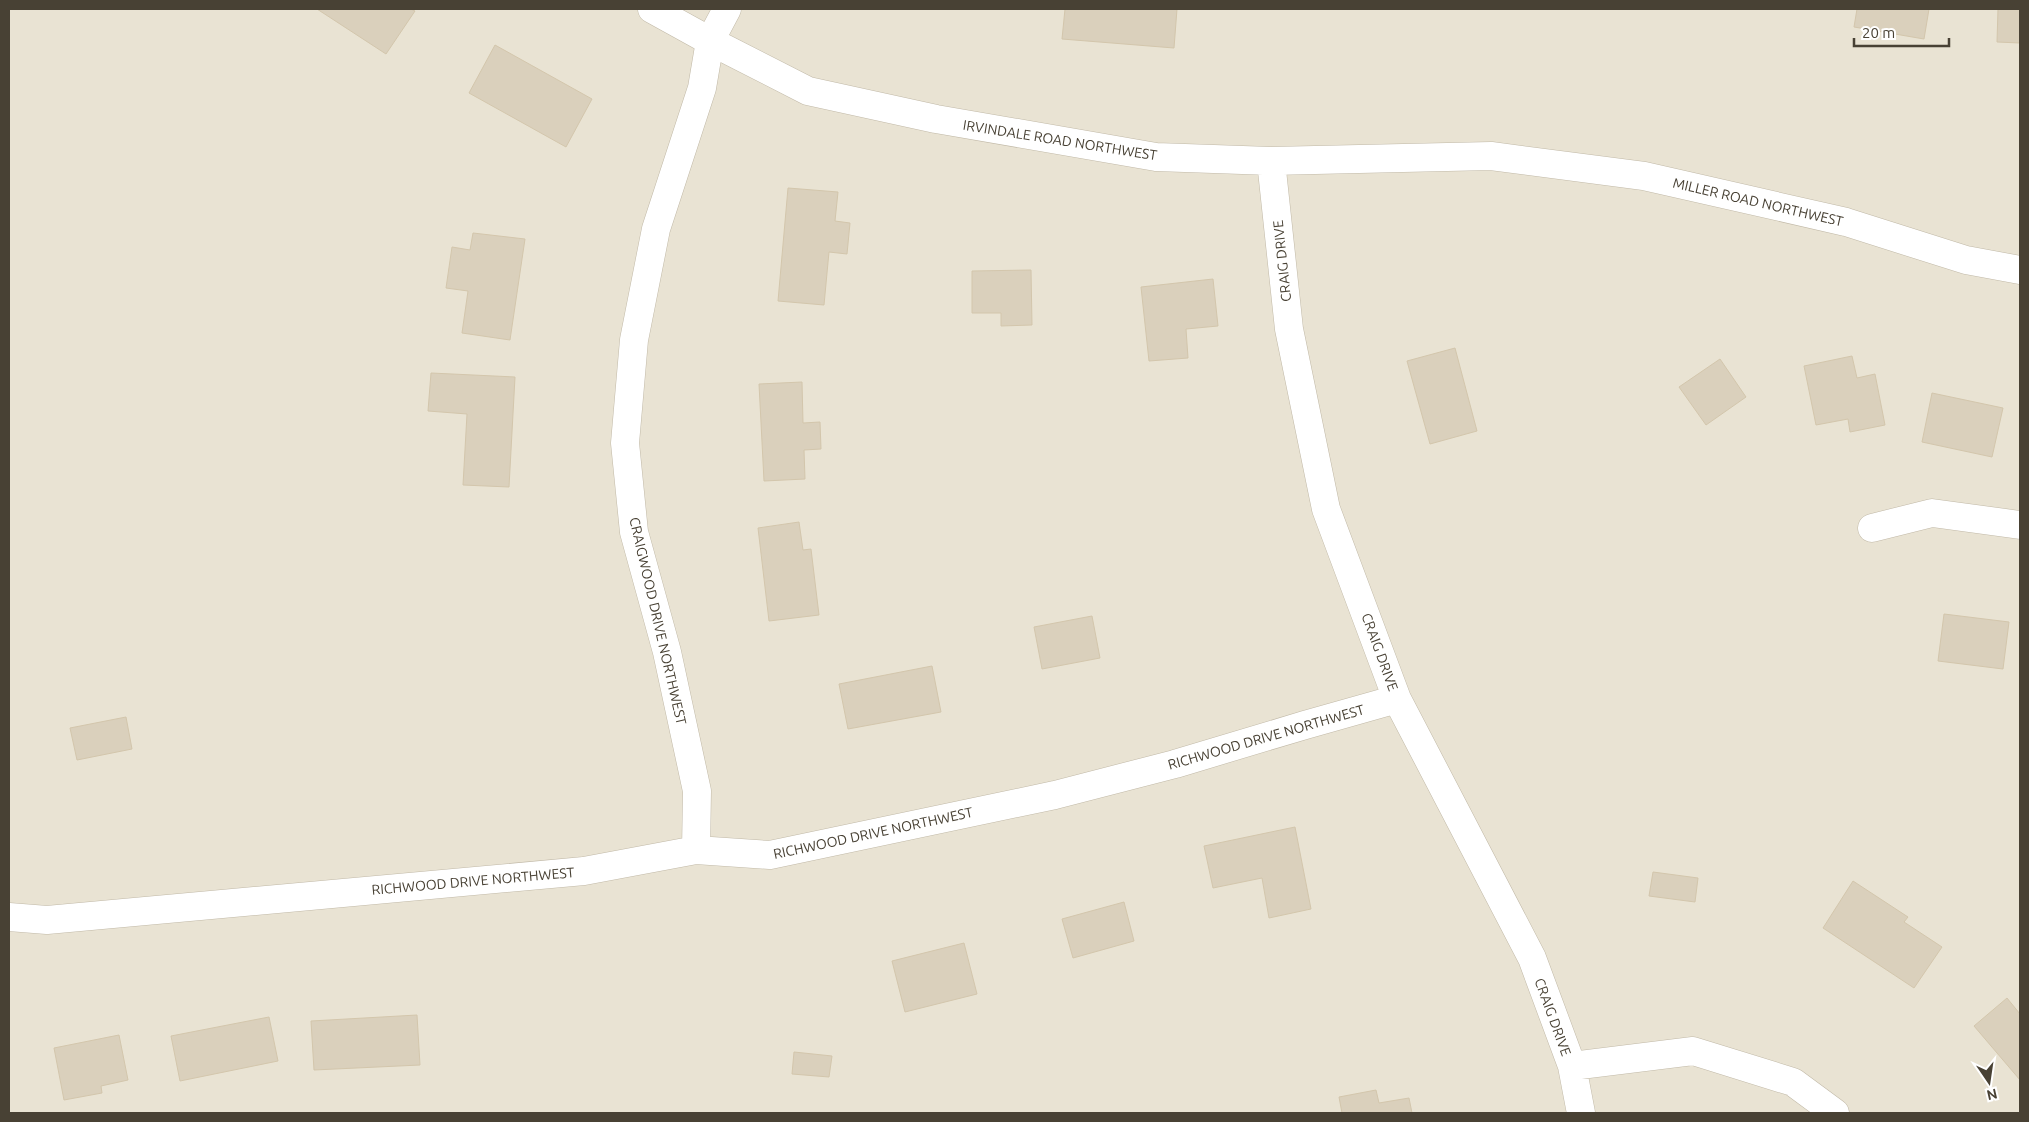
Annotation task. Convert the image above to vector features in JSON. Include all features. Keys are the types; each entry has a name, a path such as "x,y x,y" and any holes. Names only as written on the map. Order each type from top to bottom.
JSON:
{"street":[{"name":"IRVINDALE ROAD NORTHWEST","path":"652,9 808,91 936,119 1156,157 1271,161 1492,156"},
{"name":"CRAIGWOOD DRIVE NORTHWEST","path":"696,850 697,791 666,652 634,532 625,443 634,340 656,229 702,88 710,41 727,9"},
{"name":"MILLER ROAD NORTHWEST","path":"1492,156 1644,176 1846,222 1966,260 2020,270"},
{"name":"CRAIG DRIVE","path":"1271,161 1289,329 1326,508 1397,699 1532,958 1572,1066 1581,1113"},
{"path":"1872,528 1932,513 2020,525"},
{"name":"RICHWOOD DRIVE NORTHWEST","path":"9,917 47,920 584,871 696,850 770,855 1055,795 1175,764 1397,699"},
{"path":"1572,1066 1693,1051 1793,1082 1834,1113"}],"shaded area":[{"path":"9,9 2020,9 2020,1113 9,1113"}],"building":[{"path":"317,9 411,9 415,11 386,54"},
{"path":"1065,9 1177,9 1174,48 1062,39"},
{"path":"1857,9 1929,9 1924,39 1854,27"},
{"path":"1998,9 2020,9 2020,43 1997,42"},
{"path":"495,45 592,99 566,147 469,93"},
{"path":"788,188 838,192 835,221 850,223 847,254 829,252 824,305 778,301"},
{"path":"473,233 525,239 510,340 462,333 468,291 446,288 452,247 470,250"},
{"path":"1031,270 1032,325 1001,326 1001,313 972,313 972,271"},
{"path":"1213,279 1218,326 1186,329 1188,358 1149,361 1141,287"},
{"path":"1455,348 1477,431 1430,444 1407,361"},
{"path":"1852,356 1857,378 1875,374 1885,425 1850,432 1848,419 1816,425 1804,366"},
{"path":"1720,359 1746,397 1706,425 1679,387"},
{"path":"431,373 515,377 509,487 463,485 467,414 428,411"},
{"path":"802,382 803,423 820,422 821,449 804,450 805,479 764,481 759,384"},
{"path":"1932,393 2003,408 1992,457 1922,442"},
{"path":"799,522 803,550 811,549 819,615 769,621 758,528"},
{"path":"1944,614 2009,622 2003,669 1938,661"},
{"path":"1092,616 1100,658 1042,669 1034,627"},
{"path":"932,666 941,712 848,729 839,684"},
{"path":"126,717 132,749 77,760 70,728"},
{"path":"1295,827 1311,909 1269,918 1262,878 1213,888 1204,846"},
{"path":"1653,872 1698,878 1695,902 1649,896"},
{"path":"1853,881 1908,917 1904,922 1942,947 1914,988 1823,928"},
{"path":"1124,902 1134,941 1073,958 1062,919"},
{"path":"964,943 977,994 905,1012 892,961"},
{"path":"2007,998 2020,1014 2020,1080 1974,1026"},
{"path":"417,1015 420,1065 314,1070 311,1021"},
{"path":"269,1017 278,1061 180,1081 171,1036"},
{"path":"119,1035 128,1080 101,1086 102,1093 64,1100 54,1048"},
{"path":"794,1052 832,1056 829,1077 792,1074"},
{"path":"1376,1090 1379,1103 1409,1098 1412,1113 1342,1113 1339,1097"}]}
